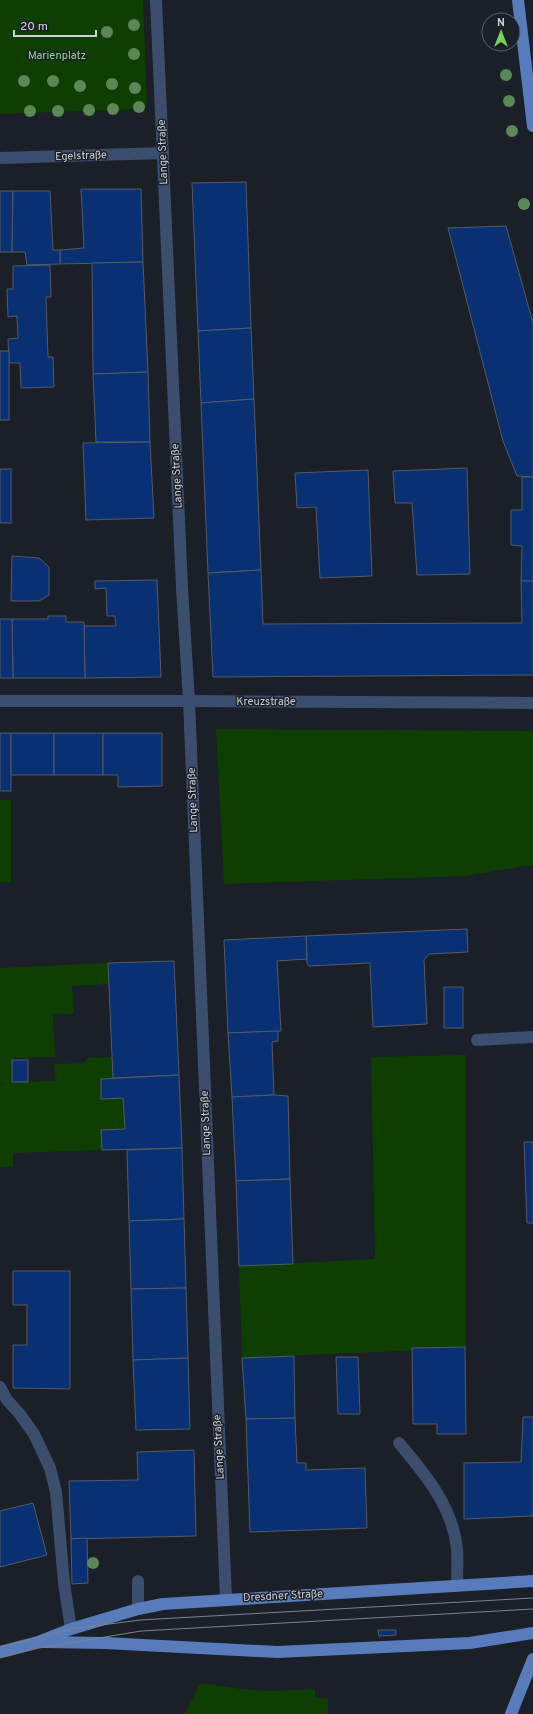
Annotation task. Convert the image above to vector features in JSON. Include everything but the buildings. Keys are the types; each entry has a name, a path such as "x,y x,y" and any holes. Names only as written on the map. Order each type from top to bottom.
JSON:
{"main road":[{"path":"518,0 533,126"},
{"name":"Dresdner Straße","path":"0,1652 38,1642 71,1629 138,1609 163,1604 533,1581"},
{"name":"Dresdner Straße","path":"38,1642 105,1643 277,1652 470,1643 533,1633"},
{"path":"511,1714 533,1659"}],"street":[{"name":"Lange Straße","path":"156,0 189,701 226,1600"},
{"name":"Egelstraße","path":"0,158 163,153"},
{"name":"Kreuzstraße","path":"0,701 533,704"},
{"path":"477,1040 533,1037"},
{"path":"0,1387 34,1434 50,1468 56,1492 64,1583 71,1629"},
{"path":"399,1443 419,1467 439,1497 451,1522 457,1548 457,1586"},
{"path":"138,1581 138,1609"}],"green space":[{"name":"Marienplatz","path":"0,0 143,0 147,102 143,109 0,114"},
{"path":"216,729 533,731 533,866 466,876 224,884"},
{"path":"0,800 11,800 11,883 0,882"},
{"path":"108,963 109,984 72,986 74,1014 53,1014 55,1057 13,1058 12,1082 55,1081 54,1064 84,1063 88,1058 112,1057 113,1078 101,1079 101,1098 123,1098 125,1129 101,1130 102,1150 13,1153 13,1167 0,1167 0,968"},
{"path":"466,1055 466,1348 242,1358 239,1266 375,1259 371,1057"},
{"path":"202,1683 241,1689 268,1691 315,1689 315,1698 328,1698 328,1714 185,1714 198,1687"}],"tram line":[{"path":"0,1647 71,1629 140,1620 533,1598"},
{"path":"0,1658 39,1648 141,1631 533,1609"}]}
